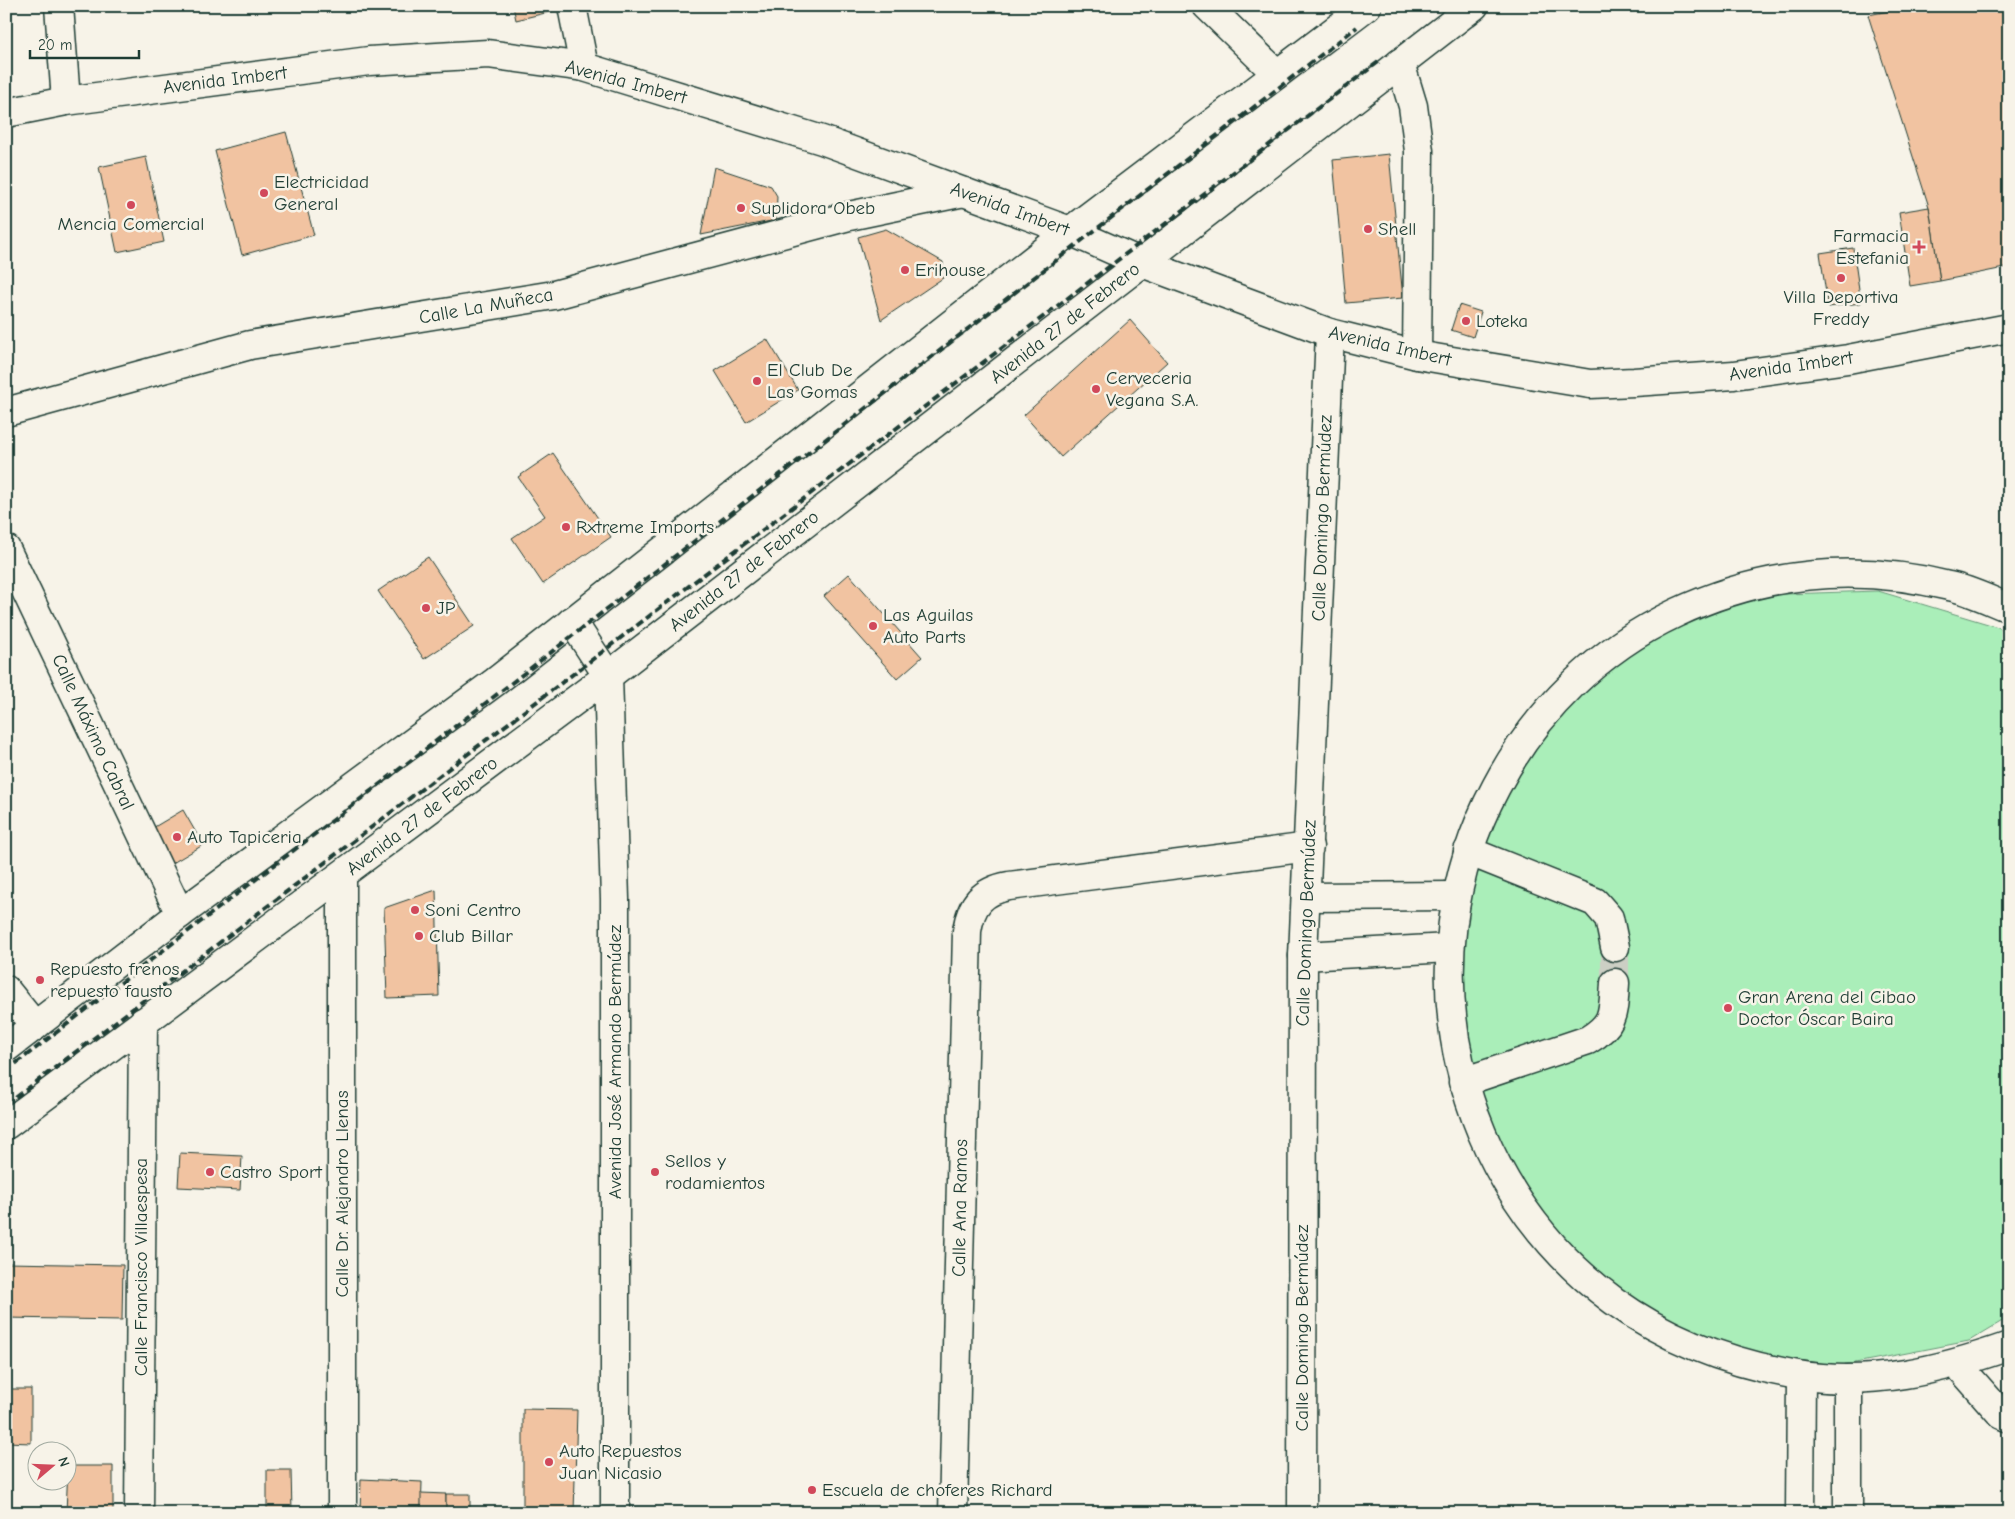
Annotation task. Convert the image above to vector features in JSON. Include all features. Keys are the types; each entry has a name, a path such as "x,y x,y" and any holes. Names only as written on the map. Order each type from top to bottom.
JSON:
{"street":[{"path":"59,6 66,101"},
{"path":"572,6 584,67"},
{"path":"1207,6 1277,74"},
{"path":"6,1048 180,914 495,682 1070,231 1367,6"},
{"name":"Avenida 27 de Febrero","path":"6,1125 608,676 1474,6"},
{"name":"Avenida Imbert","path":"6,113 66,101 389,60 488,54 584,67 822,140 1070,231 1142,263 1330,333 1417,355 1590,384 1634,382 1734,375 1848,359 2009,328"},
{"path":"1400,63 1413,106 1419,151 1417,355"},
{"name":"Calle La Muñeca","path":"6,412 250,345 554,295 849,216 964,192"},
{"name":"Calle Domingo Bermúdez","path":"1302,1513 1303,956 1330,333"},
{"name":"Calle Máximo Cabral","path":"6,549 12,576 180,914"},
{"path":"2009,608 1951,586 1871,573 1789,576 1710,597 1649,625 1594,664 1546,710 1510,760 1481,815 1468,851 1456,896 1449,948 1451,1016 1463,1082 1487,1146 1516,1196 1563,1257 1614,1301 1672,1336 1735,1361 1801,1376 1848,1379 1903,1375 1957,1364 2009,1346"},
{"path":"572,621 608,676"},
{"name":"Avenida José Armando Bermúdez","path":"608,676 615,899 615,1513"},
{"name":"Calle Ana Ramos","path":"953,1513 967,931 974,905 983,895 995,889 1009,886 1309,847"},
{"path":"1468,851 1595,902 1609,918 1615,947"},
{"name":"Calle Dr. Alejandro Llenas","path":"342,876 342,1513"},
{"path":"1306,897 1456,896"},
{"path":"1303,956 1449,948"},
{"path":"1463,1082 1588,1040 1599,1034 1613,1015 1615,983"},
{"path":"6,990 35,1026"},
{"name":"Calle Francisco Villaespesa","path":"140,1513 143,1022"},
{"path":"1957,1364 2002,1415 2009,1418"},
{"path":"1800,1513 1801,1376"},
{"path":"1848,1379 1848,1513"}],"green space":[{"name":"Gran Arena del Cibao Doctor Óscar Baira","path":"1878,591 1998,627 2009,635 2009,1317 1969,1341 1840,1366 1709,1347 1593,1284 1503,1186 1453,1071 1472,824 1539,718 1635,638 1753,595"}],"building":[{"path":"513,6 557,6 558,10 516,20"},
{"path":"1915,6 2009,6 2009,267 1940,281 1929,207 1868,15"},
{"name":"Electricidad General","path":"286,132 314,235 242,255 215,151"},
{"name":"Shell","path":"1389,154 1403,298 1346,303 1333,160"},
{"name":"Mencia Comercial","path":"146,157 164,242 117,252 99,167"},
{"name":"Suplidora Obeb","path":"714,167 771,186 777,196 776,220 701,235"},
{"name":"Farmacia Estefania","path":"1929,207 1940,281 1910,286 1899,212"},
{"name":"Erihouse","path":"886,229 943,262 943,278 881,320 858,237"},
{"name":"Villa Deportiva Freddy","path":"1853,248 1861,303 1828,307 1820,253"},
{"name":"Loteka","path":"1459,305 1481,312 1473,337 1451,330"},
{"name":"Cerveceria Vegana S.A.","path":"1130,320 1167,362 1061,457 1024,415"},
{"name":"El Club De Las Gomas","path":"767,339 798,390 746,422 715,371"},
{"name":"Rxtreme Imports","path":"553,453 611,537 543,584 512,538 545,516 518,477"},
{"name":"JP","path":"428,557 474,626 424,659 378,591"},
{"name":"Las Aguilas Auto Parts","path":"849,574 922,657 897,679 824,596"},
{"name":"Auto Tapiceria","path":"183,810 203,845 171,864 151,829"},
{"path":"436,890 439,996 387,998 384,908"},
{"name":"Castro Sport","path":"180,1153 242,1156 240,1190 178,1187"},
{"path":"6,1263 123,1265 122,1320 6,1318"},
{"path":"6,1389 31,1389 31,1442 6,1442"},
{"name":"Auto Repuestos Juan Nicasio","path":"523,1409 577,1410 574,1513 523,1513"},
{"path":"78,1466 113,1466 113,1513 66,1513 67,1492 78,1492"},
{"path":"267,1470 291,1470 292,1513 267,1513"},
{"path":"361,1479 422,1482 421,1513 360,1513"},
{"path":"421,1493 446,1494 446,1513 421,1513"},
{"path":"446,1494 470,1494 470,1513 446,1513"}],"tunnel":[{"path":"1615,947 1615,983"}],"railway":[{"path":"6,1071 487,702 1357,27"},
{"path":"6,1105 1381,60"}],"place":[{"name":"Electricidad General","path":"264,193"},
{"name":"Mencia Comercial","path":"131,205"},
{"name":"Suplidora Obeb","path":"741,208"},
{"name":"Shell","path":"1368,229"},
{"name":"Farmacia Estefania","path":"1919,247"},
{"name":"Erihouse","path":"905,270"},
{"name":"Villa Deportiva Freddy","path":"1841,278"},
{"name":"Loteka","path":"1466,321"},
{"name":"El Club De Las Gomas","path":"757,381"},
{"name":"Cerveceria Vegana S.A.","path":"1096,389"},
{"name":"Rxtreme Imports","path":"566,527"},
{"name":"JP","path":"426,608"},
{"name":"Las Aguilas Auto Parts","path":"873,626"},
{"name":"Auto Tapiceria","path":"177,837"},
{"name":"Soni Centro","path":"415,910"},
{"name":"Club Billar","path":"419,936"},
{"name":"Repuesto frenos repuesto fausto","path":"40,980"},
{"name":"Gran Arena del Cibao Doctor Óscar Baira","path":"1728,1008"},
{"name":"Castro Sport","path":"210,1172"},
{"name":"Sellos y rodamientos","path":"655,1172"},
{"name":"Auto Repuestos Juan Nicasio","path":"549,1462"},
{"name":"Escuela de choferes Richard","path":"812,1490"}]}
